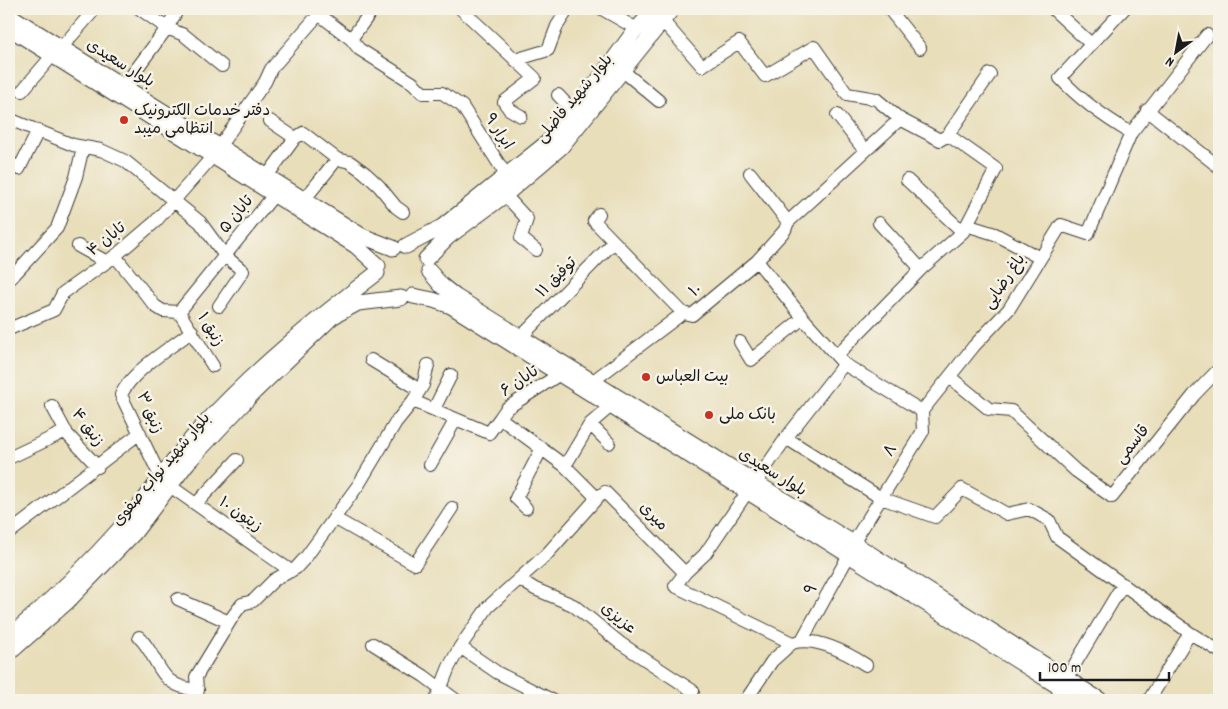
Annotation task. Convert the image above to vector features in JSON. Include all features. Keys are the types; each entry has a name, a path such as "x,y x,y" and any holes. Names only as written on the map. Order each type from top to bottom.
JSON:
{"main road":[{"name":"بلوار شهید فاضلی","path":"399,247 442,227 548,142 574,112 637,28 663,12"},
{"name":"بلوار شهید فاضلی","path":"428,265 448,237 505,195 561,147 623,71 663,12"},
{"name":"بلوار سعیدی","path":"9,15 56,52"},
{"name":"بلوار سعیدی","path":"9,28 56,52 216,152 267,176 362,236 399,247"},
{"name":"بلوار سعیدی","path":"95,76 123,87 274,195 356,246 378,270"},
{"path":"399,247 418,250 428,265 423,289 407,297 384,290 378,270 383,255 399,247"},
{"name":"بلوار سعیدی","path":"428,265 441,285 456,297 593,381 752,487 851,549 1080,700"},
{"name":"بلوار شهید نواب صفوی","path":"184,458 200,428 268,362 329,308 378,270"},
{"name":"بلوار سعیدی","path":"407,297 433,300 451,306 611,406 752,487"},
{"name":"بلوار شهید نواب صفوی","path":"9,637 59,592 165,482 184,458 332,317 358,303 407,297"},
{"name":"بلوار شهید نواب صفوی","path":"9,653 68,601 134,532 165,482"},
{"name":"بلوار سعیدی","path":"1061,689 1100,700"}],"street":[{"path":"22,91 95,9"},
{"path":"140,9 167,28 184,35 222,66"},
{"path":"123,87 167,28 178,9"},
{"path":"315,12 351,39 373,9"},
{"path":"462,9 535,78 504,102 508,109 520,116"},
{"path":"515,60 548,50 557,26 568,9"},
{"path":"605,9 637,28"},
{"path":"888,9 920,48"},
{"path":"1052,9 1090,44"},
{"path":"1124,9 1060,78 1078,96 1103,116 1131,133 1207,35"},
{"name":"تابان ۴","path":"9,329 54,310 63,294 111,259 176,200 216,152 265,82 271,69 315,12"},
{"path":"663,12 702,66 739,42 765,76 814,47 847,94 876,100 900,119 940,140 948,135 990,74"},
{"name":"ابرار ۹","path":"351,39 359,49 413,83 424,93 442,93 462,106 506,175"},
{"path":"623,71 659,101"},
{"path":"558,95 574,112"},
{"path":"1147,110 1219,167"},
{"path":"836,115 866,151"},
{"path":"9,119 83,147 101,150 125,161 151,183 176,200 200,222 225,256 243,270 219,306"},
{"path":"900,119 788,222 785,230 757,261 803,318 841,360 922,412 951,378"},
{"path":"270,120 295,138"},
{"path":"9,162 19,169 38,130"},
{"path":"267,176 295,138 303,133 337,159 350,162 365,173 379,186 396,207 403,212"},
{"name":"باغ رضایی","path":"951,378 974,346 1009,309 1061,224 1088,234 1131,133"},
{"path":"866,666 854,658 797,641 675,586 685,573 705,554 841,360 921,269 964,229 996,169 948,135"},
{"path":"11,278 57,228 76,177 83,147"},
{"path":"304,200 337,159"},
{"path":"750,173 788,222"},
{"path":"907,180 964,229 995,234 1040,258"},
{"name":"تابان ۵","path":"180,312 274,195"},
{"path":"505,195 527,219 521,238 536,250"},
{"path":"599,214 594,221 683,313"},
{"path":"878,223 921,269"},
{"name":"توفیق ۱۱","path":"522,336 614,242"},
{"path":"78,246 111,259 155,306 163,311 180,312"},
{"name":"۱۰","path":"593,381 683,313 692,315 757,261"},
{"name":"زنبق ۱","path":"180,312 213,366"},
{"path":"740,342 751,360 803,318"},
{"name":"زنبق ۳","path":"165,482 121,395 125,386 138,373 192,331"},
{"path":"371,360 434,409 456,419 489,432 500,418 565,466 597,498 547,554 488,607 460,646 438,695"},
{"path":"198,695 196,678 229,622 242,604 253,601 274,580 291,571 306,557 359,484 396,422 417,395 428,365"},
{"name":"قاسمی","path":"951,378 989,409 1011,411 1076,471 1112,497 1219,369"},
{"name":"تابان ۶","path":"500,418 507,408 560,374"},
{"path":"434,409 451,375"},
{"name":"زنبق ۴","path":"52,406 66,431 80,450 98,466"},
{"path":"565,466 590,424 611,406"},
{"name":"۸","path":"851,549 924,431 922,412"},
{"path":"430,465 456,419"},
{"path":"590,424 609,443"},
{"path":"9,458 66,431"},
{"path":"9,533 140,433"},
{"path":"786,438 881,498 935,517 962,489 1007,514 1029,509 1049,520 1058,536 1122,584 1190,633 1219,651"},
{"path":"526,508 516,498 542,448"},
{"path":"196,504 237,460"},
{"name":"زیتون ۱۰","path":"165,482 291,571"},
{"name":"میری","path":"597,498 605,492 685,573"},
{"path":"334,518 416,564 452,508"},
{"name":"۹","path":"746,700 772,661 797,641 851,549"},
{"name":"عزیزی","path":"519,579 535,589 573,605 620,643 693,691"},
{"path":"1061,689 1122,584"},
{"path":"178,599 229,622"},
{"path":"1149,700 1190,633"},
{"path":"139,637 164,676 198,695"},
{"path":"373,644 438,695 456,700"},
{"path":"460,646 498,673 552,700"}],"place":[{"name":"دفتر خدمات الکترونیک انتظامی میبد","path":"124,120"},
{"name":"بیت العباس","path":"646,377"},
{"name":"بانک ملی","path":"709,415"}]}
